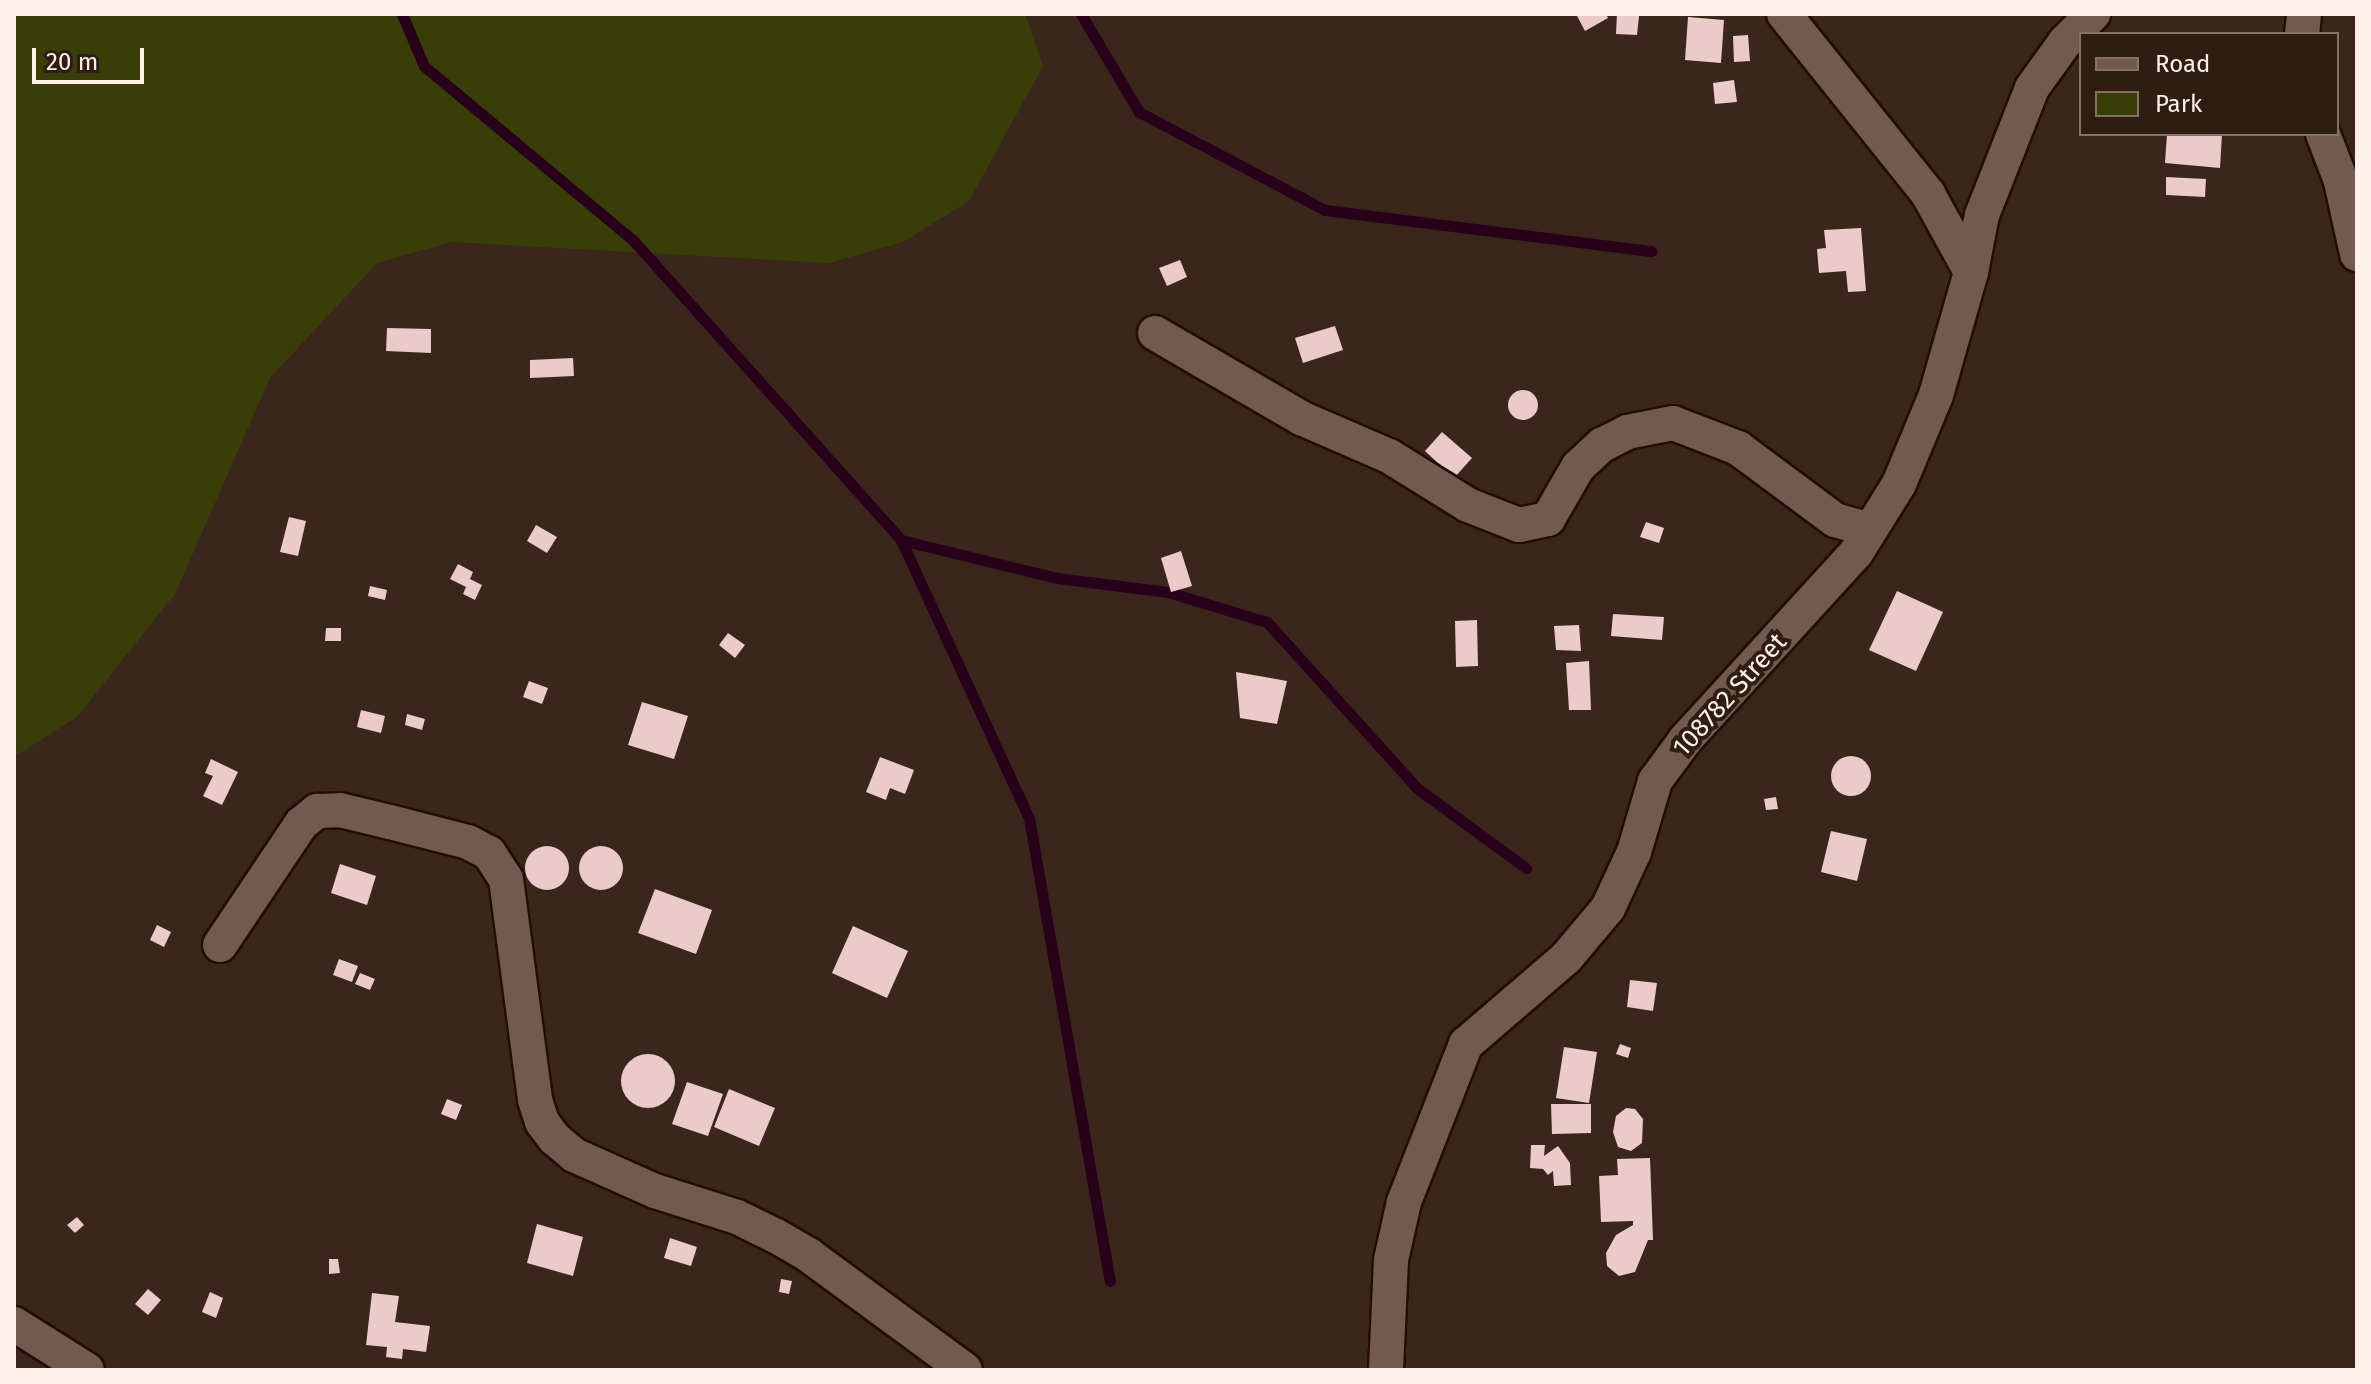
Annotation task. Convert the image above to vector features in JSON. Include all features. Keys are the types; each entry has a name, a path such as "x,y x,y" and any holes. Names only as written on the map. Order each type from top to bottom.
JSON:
{"street":[{"path":"1784,14 1928,194 1971,272"},
{"name":"108782 Street","path":"1386,1370 1391,1260 1404,1202 1466,1044 1566,958 1608,908 1634,852 1655,781 1686,739 1856,553 1899,484 1936,395 1971,272 1982,215 2032,88 2065,42 2093,14"},
{"path":"2324,136 2341,181 2357,254"},
{"path":"1155,333 1301,418 1389,456 1468,505 1519,525 1548,519 1578,467 1602,445 1627,432 1673,423 1738,448 1835,520 1870,530"},
{"path":"220,945 301,824 317,811 340,810 390,822 468,842 489,853 506,879 535,1100 542,1122 555,1139 574,1155 655,1191 737,1217 776,1236 810,1256 965,1370"},
{"path":"14,1324 87,1370"}],"green space":[{"path":"14,14 1025,14 1043,66 969,201 903,242 829,263 451,242 377,263 270,378 175,594 77,717 14,757"}],"building":[{"path":"1576,14 1606,14 1608,18 1585,31"},
{"path":"1617,14 1639,16 1637,35 1616,34"},
{"path":"1688,17 1724,20 1721,63 1685,60"},
{"path":"1748,35 1750,61 1734,62 1733,36"},
{"path":"1734,80 1737,102 1715,104 1713,83"},
{"path":"2167,136 2222,136 2220,168 2165,163"},
{"path":"2166,177 2206,179 2205,197 2166,195"},
{"path":"1861,228 1866,291 1848,292 1846,271 1819,273 1817,249 1826,248 1824,230"},
{"path":"1180,260 1187,277 1167,286 1159,268"},
{"path":"1335,326 1343,350 1303,363 1295,338"},
{"path":"387,328 431,329 431,353 386,351"},
{"path":"573,358 574,376 530,378 530,360"},
{"path":"1523,390 1534,394 1538,405 1534,416 1523,420 1512,416 1508,405 1512,394"},
{"path":"1442,432 1472,458 1454,478 1425,451"},
{"path":"289,517 306,521 298,556 280,552"},
{"path":"1646,522 1664,528 1659,543 1640,537"},
{"path":"536,525 557,537 547,553 527,541"},
{"path":"1181,551 1192,586 1171,592 1161,558"},
{"path":"458,564 473,572 470,579 482,585 475,600 463,594 466,587 450,579"},
{"path":"370,586 387,590 385,600 368,596"},
{"path":"1897,591 1943,612 1916,671 1869,650"},
{"path":"1613,614 1664,617 1662,640 1611,636"},
{"path":"1477,620 1478,666 1456,667 1455,621"},
{"path":"1579,625 1581,651 1556,650 1554,626"},
{"path":"326,628 341,628 341,641 325,641"},
{"path":"728,633 745,645 735,658 719,645"},
{"path":"1589,661 1591,710 1569,710 1566,663"},
{"path":"1236,672 1287,681 1277,724 1240,718"},
{"path":"529,681 548,688 542,704 523,697"},
{"path":"642,702 688,716 674,759 628,745"},
{"path":"361,710 385,716 381,733 357,727"},
{"path":"407,714 425,719 422,730 405,725"},
{"path":"1851,756 1865,762 1871,776 1865,790 1851,796 1837,790 1831,776 1837,762"},
{"path":"880,757 914,770 905,794 890,788 886,800 866,792"},
{"path":"211,759 238,772 222,805 203,796 213,776 205,773"},
{"path":"1776,797 1778,809 1766,810 1764,799"},
{"path":"1831,831 1867,839 1857,881 1821,872"},
{"path":"547,846 563,852 569,868 563,884 547,890 531,884 525,868 531,852"},
{"path":"601,846 617,852 623,868 617,884 601,890 585,884 579,868 585,852"},
{"path":"340,864 376,876 367,905 331,893"},
{"path":"655,889 712,910 696,954 638,933"},
{"path":"157,925 171,932 164,947 150,940"},
{"path":"853,926 908,951 887,998 832,973"},
{"path":"339,959 358,966 352,982 333,975"},
{"path":"360,973 375,979 370,990 355,984"},
{"path":"1630,980 1657,983 1653,1011 1627,1007"},
{"path":"1620,1044 1631,1048 1628,1058 1616,1054"},
{"path":"1564,1047 1597,1052 1589,1103 1556,1098"},
{"path":"648,1054 667,1062 675,1081 667,1100 648,1108 629,1100 621,1081 629,1062"},
{"path":"687,1082 723,1094 708,1136 672,1124"},
{"path":"729,1089 775,1108 759,1146 714,1127"},
{"path":"447,1099 462,1105 456,1120 441,1114"},
{"path":"1551,1104 1591,1104 1591,1133 1552,1134"},
{"path":"1626,1108 1635,1109 1643,1119 1642,1143 1631,1151 1618,1147 1613,1132 1616,1116"},
{"path":"1531,1145 1545,1145 1544,1156 1558,1146 1570,1163 1571,1185 1554,1186 1553,1171 1548,1175 1543,1169 1530,1168"},
{"path":"1650,1158 1653,1240 1648,1240 1635,1272 1619,1276 1607,1266 1606,1253 1616,1235 1633,1225 1633,1221 1601,1222 1599,1176 1618,1175 1617,1159"},
{"path":"77,1217 84,1225 75,1233 67,1225"},
{"path":"537,1224 583,1237 573,1276 527,1263"},
{"path":"670,1238 697,1247 691,1266 664,1258"},
{"path":"329,1259 338,1259 340,1273 329,1274"},
{"path":"781,1279 792,1281 789,1294 779,1292"},
{"path":"148,1289 161,1300 148,1315 135,1304"},
{"path":"210,1292 223,1298 216,1318 202,1312"},
{"path":"372,1293 399,1296 395,1322 430,1326 426,1352 403,1349 402,1359 386,1357 387,1347 366,1345"}],"waterway":[{"path":"402,14 424,66 633,240 901,540 1029,818 1110,1281"},
{"path":"1081,14 1139,112 1325,210 1651,251"},
{"path":"901,540 1057,578 1168,592 1267,622 1418,789 1526,868"}]}
